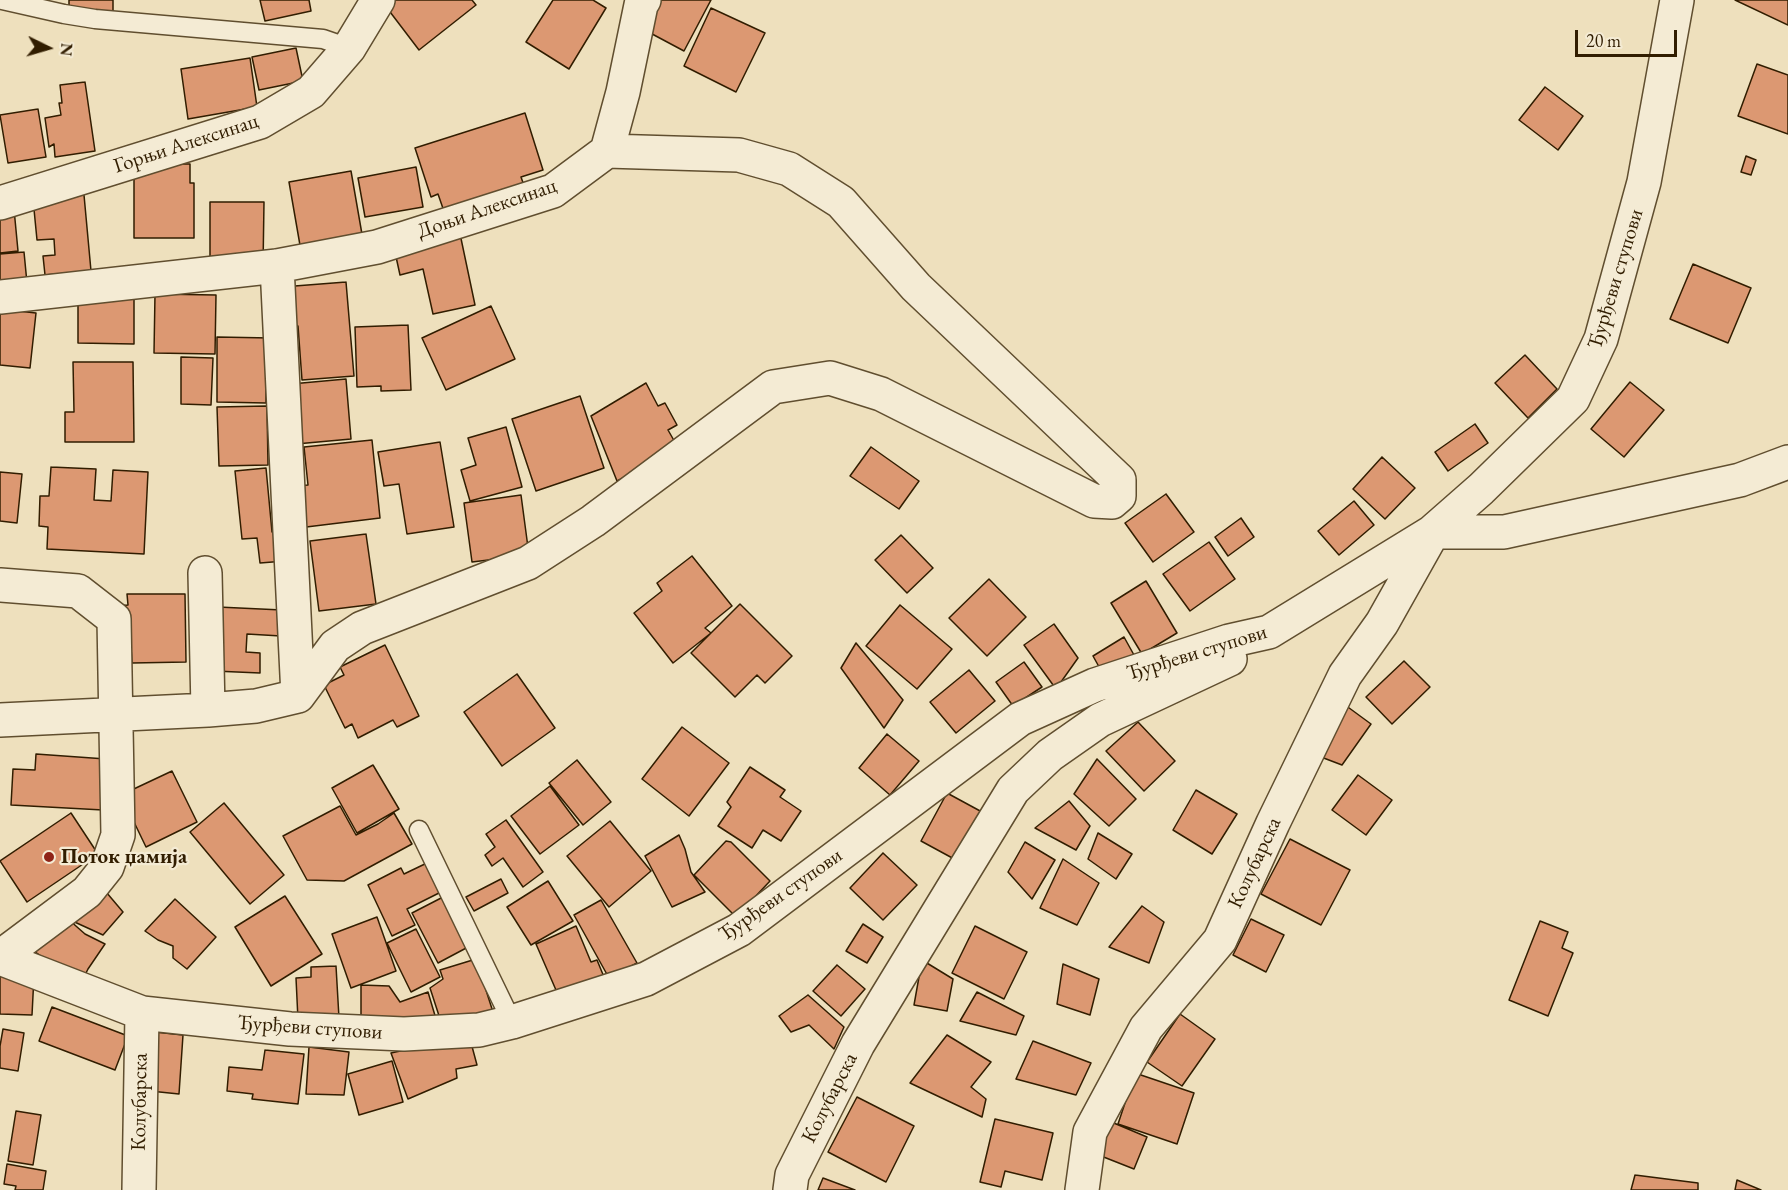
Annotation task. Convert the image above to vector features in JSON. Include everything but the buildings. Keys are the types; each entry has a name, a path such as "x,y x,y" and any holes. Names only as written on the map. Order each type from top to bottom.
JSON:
{"street":[{"name":"Горњи Алексинац","path":"0,203 260,122 311,92 349,48 378,0"},
{"path":"0,720 208,710 256,706 298,696 335,646 362,628 528,563 593,521 773,387 830,378 881,394 1094,501 1112,502 1119,496 1119,480 916,287 841,202 789,169 739,155 607,151 644,0"},
{"name":"Ђурђеви ступови","path":"0,958 142,1013 290,1029 404,1034 479,1030 512,1022 646,979 739,930 1020,719 1095,685 1229,641 1269,632 1432,532 1481,489 1573,399 1601,339 1644,182 1677,0"},
{"name":"Доњи Алексинац","path":"0,297 277,266 377,247 553,191 607,151"},
{"path":"277,266 298,696"},
{"path":"1432,532 1504,532 1740,480 1788,462"},
{"name":"Колубарска","path":"1082,1190 1090,1132 1146,1028 1220,940 1345,675 1382,623 1432,532"},
{"path":"205,573 208,710"},
{"name":"Ђурђеви ступови","path":"0,585 78,591 114,619 118,835 107,867 87,892 0,958"},
{"name":"Колубарска","path":"785,1185 858,1044 1013,790 1050,755 1100,720 1227,661 1269,632"},
{"name":"Колубарска","path":"139,1190 142,1013"}],"lane":[{"path":"2,0 95,19 323,39 349,48"},
{"path":"418,830 512,1022"}],"place":[{"name":"Поток џамија","path":"49,857"}]}
